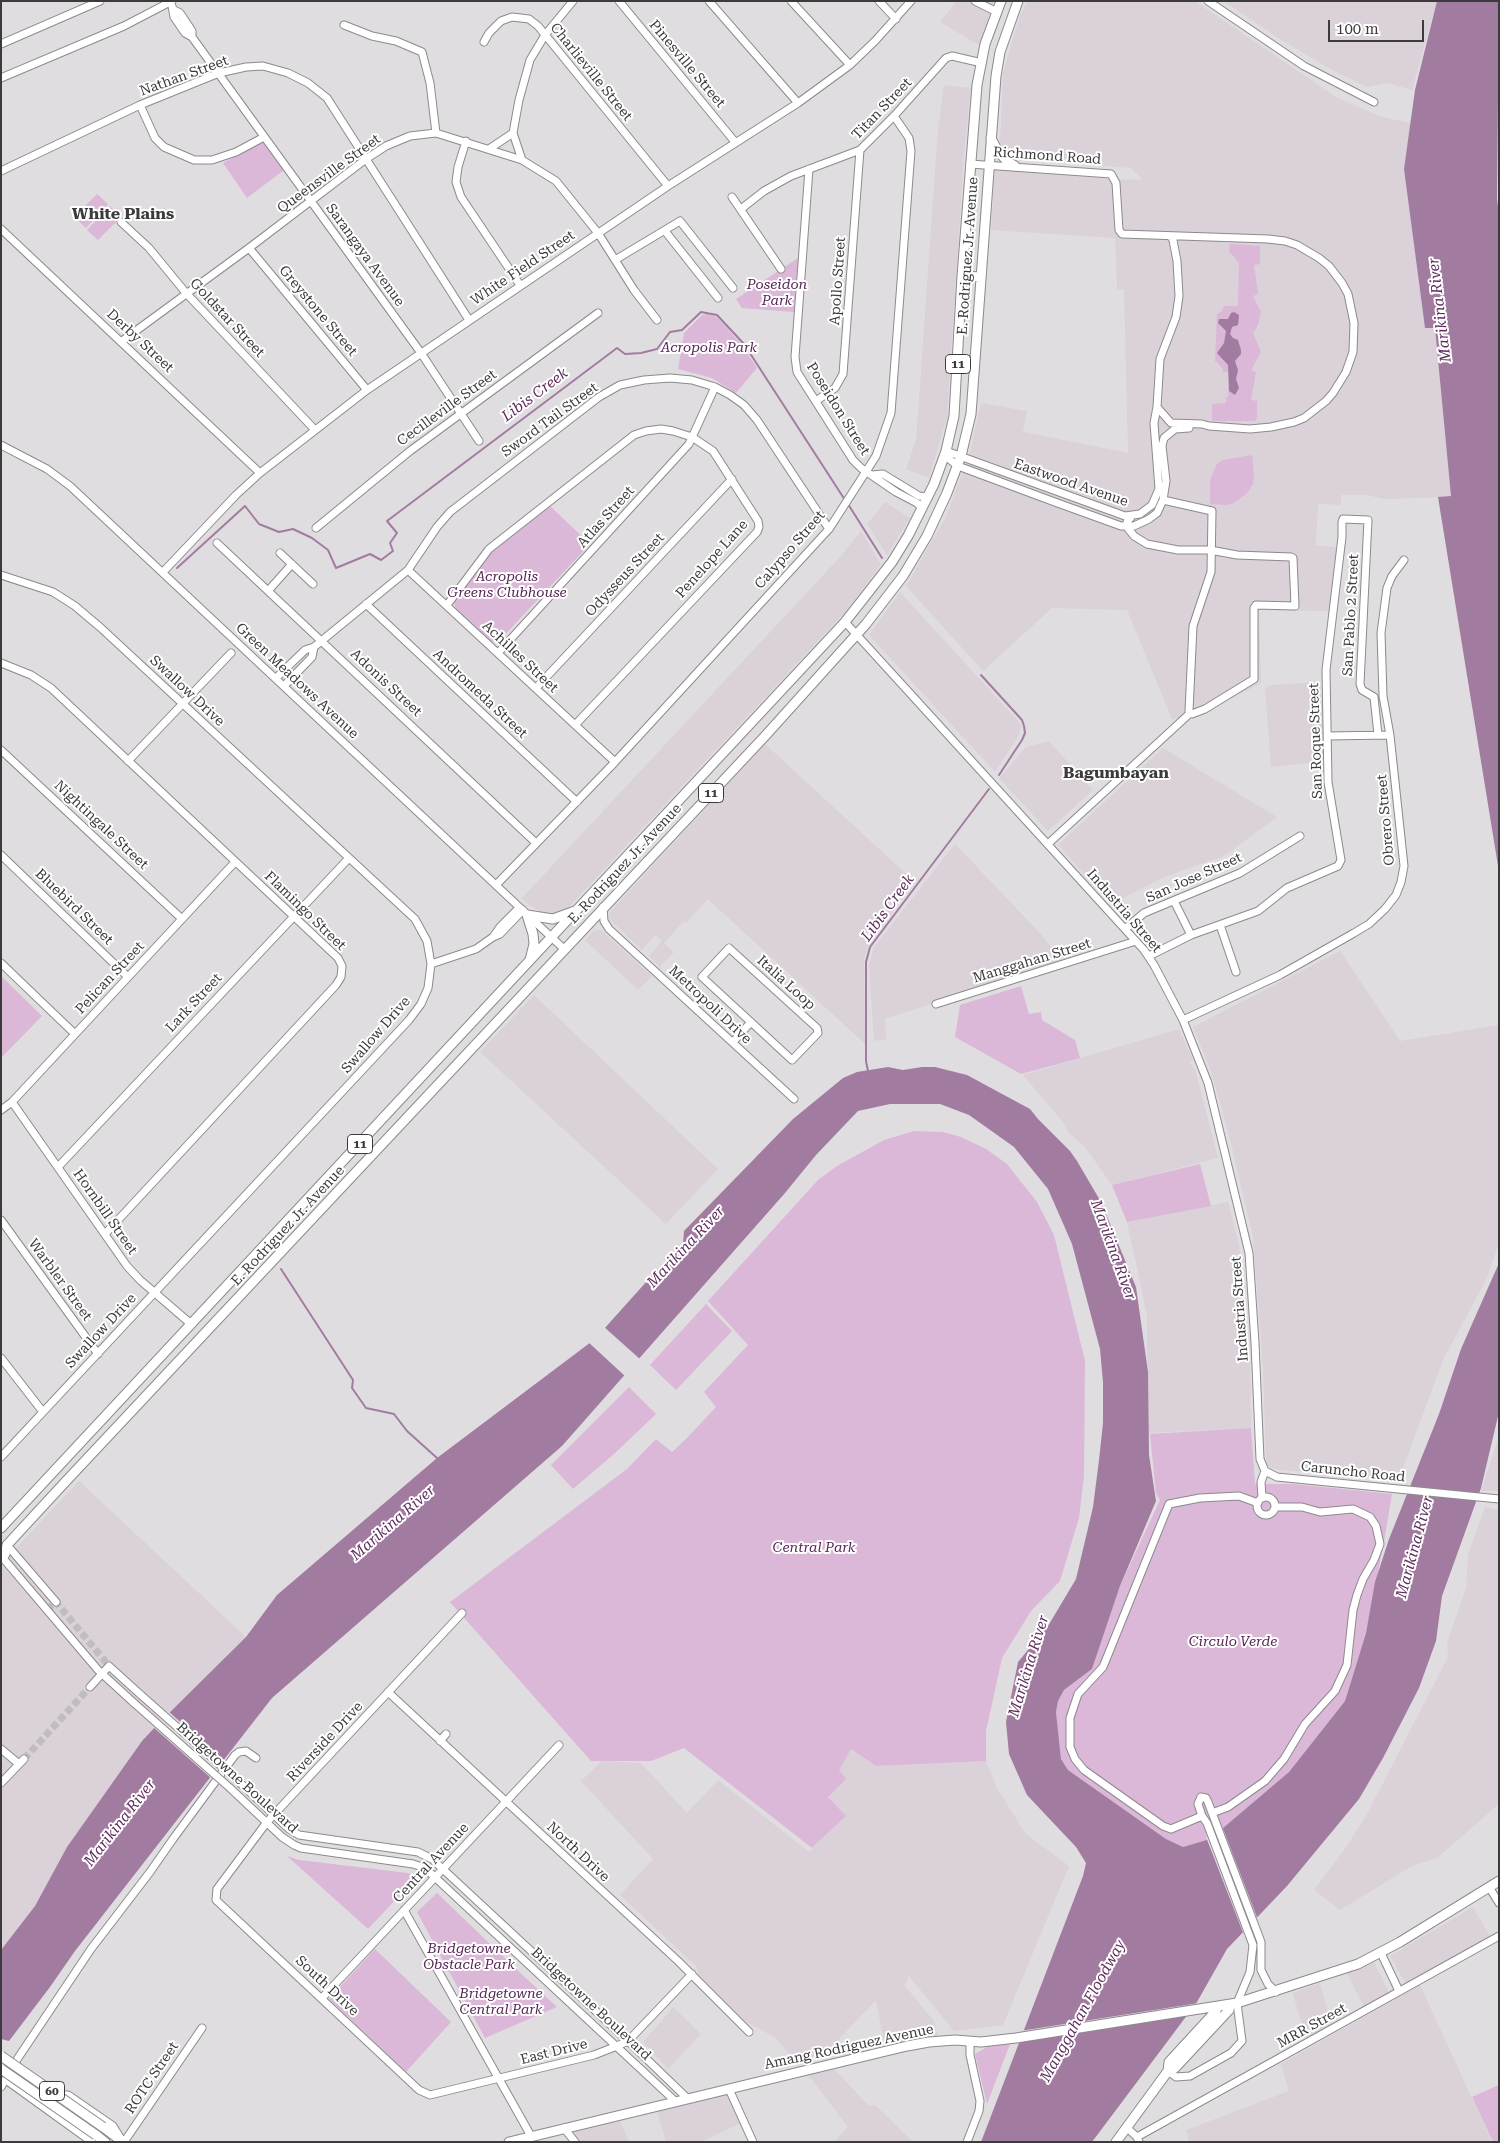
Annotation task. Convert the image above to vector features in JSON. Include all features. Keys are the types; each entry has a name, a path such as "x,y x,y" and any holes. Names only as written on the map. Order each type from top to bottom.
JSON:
{"main road":[{"name":"E. Rodriguez Jr. Avenue","path":"1,1528 845,622 892,562 928,497 945,453 954,416 962,276 977,85 985,44 1001,1"},
{"name":"E. Rodriguez Jr. Avenue","path":"2,1558 5,1554 4,1546 766,735 857,634 901,578 927,536 947,493 962,467 961,456 971,414 996,76 1000,52 1018,1"},
{"path":"990,138 997,150 1007,161 1015,166"},
{"path":"962,276 981,277"},
{"path":"523,911 553,919 562,917 580,908"},
{"path":"523,911 532,929 534,944 529,963"},
{"path":"420,1080 432,1092"},
{"name":"Amang Rodriguez Avenue","path":"516,2141 686,2098 906,2046 929,2042 970,2042 1016,2038 1234,2004 1349,1968 1381,1953 1499,1881"},
{"path":"1168,2071 1176,2068 1234,2004"},
{"path":"1116,2142 1168,2071 1169,2062 1216,2011 1217,2007"},
{"name":"60","path":"1,2056 123,2142"},
{"name":"60","path":"1,2069 94,2139 105,2142"}],"street":[{"path":"522,160 514,133 519,100 530,60 545,35 572,1"},
{"name":"Pinesville Street","path":"618,1 735,142"},
{"path":"709,1 798,103"},
{"path":"791,1 850,65"},
{"path":"880,1 896,18"},
{"name":"White Field Street","path":"163,572 236,495 260,473 367,390 668,186 798,103 850,65 911,1"},
{"path":"975,1 997,12"},
{"path":"1208,1 1304,66 1374,102"},
{"path":"1,44 98,2"},
{"path":"1,78 124,26 170,2"},
{"name":"Sarangaya Avenue","path":"170,2 174,10 174,17 184,33 192,37 219,73 421,353 479,441"},
{"name":"Charlieville Street","path":"484,42 489,33 501,21 512,17 529,19 545,35 668,186"},
{"path":"344,25 372,36 396,41 422,52 430,83 436,133"},
{"name":"Titan Street","path":"741,209 764,191 791,176 860,150 894,116 946,58 952,56 982,63"},
{"name":"Nathan Street","path":"1,171 140,105 219,73 246,66 263,66 288,72 308,83 327,98 468,320"},
{"path":"140,105 155,138 164,147 194,160 212,160 236,152 264,137"},
{"name":"Calypso Street","path":"496,885 615,762 829,529 848,498 869,474 892,413 911,151 909,138 894,116"},
{"name":"Queensville Street","path":"122,341 311,202 366,158 386,146 410,136 436,133 489,148 522,160 561,185 598,233 656,320"},
{"path":"489,148 514,133"},
{"path":"466,141 458,167 456,182 461,197 520,285"},
{"name":"Apollo Street","path":"816,401 835,388 843,374 860,150"},
{"name":"Richmond Road","path":"970,164 1111,174 1116,183 1119,230 1122,234 1268,238 1285,241 1308,250 1329,266 1342,282 1348,294 1354,323 1354,346 1346,372 1333,393 1316,409 1300,420 1281,426 1252,429 1210,426"},
{"name":"Poseidon Street","path":"809,169 795,365 797,372 853,460 869,474 922,508"},
{"path":"732,197 782,269"},
{"path":"615,260 679,221 682,221 733,288"},
{"name":"Goldstar Street","path":"121,222 149,248 186,293 315,430"},
{"name":"Derby Street","path":"1,229 260,473"},
{"path":"664,231 718,298"},
{"name":"Eastwood Avenue","path":"945,453 961,456 1125,516 1132,516 1146,511 1157,497 1159,489 1154,428 1160,359 1176,317 1179,296 1174,250 1170,236"},
{"path":"1174,250 1188,237"},
{"name":"Greystone Street","path":"249,248 367,390"},
{"name":"Cecilleville Street","path":"316,528 374,479 598,313"},
{"name":"Sword Tail Street","path":"276,678 305,650 314,647 408,570 437,527 450,512 599,397 620,385 644,380 670,378 692,380 715,387 744,405 758,420 829,529"},
{"name":"Atlas Street","path":"498,653 689,444 715,387"},
{"path":"1157,407 1171,423 1210,426"},
{"path":"1154,428 1165,437 1178,428 1210,426"},
{"name":"Penelope Lane","path":"447,605 489,549 599,464 622,443 640,433 661,429 692,437 713,451 760,527 575,725"},
{"name":"Eastwood Avenue","path":"945,453 962,467 1127,527 1149,520 1157,513 1163,500 1166,481 1162,446 1165,437"},
{"name":"Green Meadows Avenue","path":"1,445 47,469 70,486 564,949"},
{"path":"869,474 883,474 919,496 928,497"},
{"path":"1015,487 1018,478"},
{"name":"Odysseus Street","path":"536,688 732,479"},
{"path":"1052,501 1056,492"},
{"path":"1163,500 1212,511 1211,572 1193,626 1189,713"},
{"path":"1049,844 1189,713 1205,709 1254,679 1254,606 1295,606 1292,557 1237,555 1210,550 1178,550 1147,544 1134,536 1127,527 1127,522 1132,516"},
{"name":"San Roque Street","path":"1148,956 1191,935 1258,911 1287,888 1338,866 1341,855 1328,782 1326,670 1342,538 1342,522 1343,519 1368,520"},
{"name":"San Pablo 2 Street","path":"1368,520 1360,684 1362,690 1374,697 1378,735"},
{"name":"Adonis Street","path":"217,543 536,843"},
{"path":"280,553 313,584"},
{"name":"Obrero Street","path":"1183,1020 1280,975 1369,924 1388,906 1401,882 1404,866 1390,735 1383,696 1381,633 1387,588 1398,566 1404,560"},
{"path":"268,591 292,564"},
{"name":"Achilles Street","path":"408,570 615,762"},
{"name":"Swallow Drive","path":"1,575 53,592 75,606 102,628 182,705 415,920 427,941 431,964 428,988 421,1004 409,1020 1,1457"},
{"name":"Andromeda Street","path":"366,604 577,802"},
{"name":"Industria Street","path":"845,622 1136,941 1148,956 1183,1020 1208,1083 1249,1253 1256,1343 1260,1459 1265,1472 1261,1482 1260,1500"},
{"name":"Sword Tail Street","path":"284,686 312,657 314,647"},
{"path":"128,761 230,654"},
{"name":"Flamingo Street","path":"1,663 32,675 51,688 338,958 342,966 341,977 336,985 106,1233"},
{"path":"1327,736 1390,735"},
{"name":"Nightingale Street","path":"1,750 182,919"},
{"name":"San Jose Street","path":"1125,929 1144,913 1240,873 1300,836"},
{"name":"Bluebird Street","path":"1,855 128,977"},
{"name":"Lark Street","path":"58,1167 349,858"},
{"name":"Pelican Street","path":"1,1110 12,1102 235,862"},
{"path":"1174,901 1191,935"},
{"path":"603,907 604,920 609,929"},
{"path":"431,964 476,949 493,936 500,934 523,911"},
{"name":"Metropoli Drive","path":"588,923 596,923 609,929 794,1099"},
{"path":"1220,925 1231,964 1236,972"},
{"path":"729,940 729,948"},
{"name":"Manggahan Street","path":"936,1004 1136,941"},
{"name":"Italia Loop","path":"729,948 817,1028 818,1033 792,1064 751,1022 698,977 729,948"},
{"path":"1,962 75,1034"},
{"path":"732,1042 751,1022"},
{"name":"Hornbill Street","path":"12,1102 106,1233 127,1266 154,1293 191,1324"},
{"name":"Warbler Street","path":"1,1220 98,1354"},
{"path":"1,1358 43,1412"},
{"name":"Caruncho Road","path":"1265,1472 1276,1477 1499,1499"},
{"path":"1239,1496 1260,1500 1272,1499 1275,1507 1302,1506 1320,1512 1353,1510 1370,1517 1376,1526 1380,1544 1374,1560 1363,1579 1353,1610 1349,1655 1345,1673 1338,1687 1305,1724 1284,1759 1272,1774 1251,1792 1211,1819 1171,1829 1163,1826 1084,1770 1075,1760 1070,1747 1070,1718 1078,1694 1103,1668 1169,1504 1200,1498 1239,1496"},
{"path":"1260,1500 1259,1511 1264,1515 1271,1514 1275,1507"},
{"path":"4,1546 56,1602"},
{"name":"Bridgetowne Boulevard","path":"2,1558 102,1674 287,1841 301,1848 420,1865 436,1876 675,2101"},
{"name":"Riverside Drive","path":"215,1894 267,1822 388,1692 426,1657 462,1613"},
{"name":"Bridgetowne Boulevard","path":"102,1674 109,1666 289,1829 299,1835 418,1852 432,1859 444,1868 628,2041 686,2098"},
{"path":"90,1687 102,1674"},
{"name":"North Drive","path":"388,1692 692,1974 749,2032"},
{"path":"440,1741 446,1734"},
{"name":"Central Avenue","path":"322,1998 559,1745"},
{"path":"1,1748 21,1761 1,1783"},
{"path":"94,2139 3,2084 18,2058 91,1949 235,1755 246,1751 256,1758"},
{"path":"1168,2071 1176,2077 1190,2076 1238,2047 1242,2041 1234,2004 1250,1972 1253,1945 1198,1804 1202,1797 1206,1798 1208,1802 1261,1942 1261,1974 1266,1995"},
{"path":"1490,1887 1499,1904"},
{"name":"South Drive","path":"215,1894 216,1900 424,2093"},
{"path":"404,1910 531,2136"},
{"name":"MRR Street","path":"1138,2140 1499,1936"},
{"path":"1381,1953 1399,1991"},
{"path":"1250,1972 1256,1976 1261,1974"},
{"name":"East Drive","path":"424,2093 430,2094 499,2078 618,2046 628,2041 692,1974"},
{"path":"1261,1974 1276,1992"},
{"name":"ROTC Street","path":"123,2142 202,2028"},
{"path":"967,2142 979,2111 980,2101 970,2055 970,2042"},
{"path":"729,2088 753,2142"},
{"path":"51,2112 63,2095 68,2095 113,2126 123,2142"},
{"path":"51,2112 51,2115 87,2142"},
{"path":"1126,2127 1138,2140"},
{"path":"564,2128 575,2142"}],"shaded area":[{"path":"957,1 994,1 979,45 940,22"},
{"path":"1028,1 1195,1 1336,97 1382,117 1411,123 1404,169 1425,328 1435,327 1451,497 1384,499 1367,495 1341,495 1341,505 1318,504 1316,545 1338,548 1332,611 1259,610 1261,683 1203,713 1172,719 1127,610 1052,608 983,671 906,586 946,517 970,452 981,403 1027,411 1023,432 1128,453 1124,290 1117,289 1115,238 991,230 995,170 1143,180 1131,168 1011,158 1000,144 1003,73 1020,15"},
{"path":"1223,1 1437,1 1412,90 1388,83 1367,87 1332,70 1280,39"},
{"path":"944,85 971,88 964,154 947,417 929,478 906,469 916,440 938,129"},
{"path":"885,502 910,518 887,555 867,524"},
{"path":"861,531 881,564 847,610 568,908 563,912 548,915 529,905 522,898 840,557"},
{"path":"900,592 1021,726 1019,735 995,772 869,635"},
{"path":"1320,682 1326,761 1271,767 1265,688 1271,685"},
{"path":"1049,741 1093,790 1048,831 999,778 1026,747"},
{"path":"765,744 914,881 867,948 864,960 865,1044 708,899 664,943 674,952 660,967 649,956 662,941 655,935 642,950 610,920 609,913"},
{"path":"1163,748 1277,817 1224,856 1167,876 1111,904 1058,845"},
{"path":"955,844 1038,931 1063,961 885,1019 886,1039 874,1041 869,964 874,947"},
{"path":"594,930 601,930 652,976 638,990 585,940"},
{"path":"1340,951 1400,1041 1499,1025 1499,1243 1487,1278 1443,1360 1399,1479 1279,1470 1269,1467 1266,1463 1263,1366 1253,1237 1230,1139 1211,1071 1193,1027"},
{"path":"534,995 718,1169 666,1224 480,1052"},
{"path":"1179,1029 1193,1060 1189,1062 1195,1069 1218,1158 1112,1185 1085,1147 1068,1132 1066,1126 1023,1075"},
{"path":"1228,1202 1239,1245 1250,1367 1251,1428 1148,1433 1147,1315 1127,1222"},
{"path":"1499,1436 1499,1491 1481,1491"},
{"path":"79,1481 246,1637 142,1741 67,1847 35,1906 1,1950 1,1564"},
{"path":"1485,1507 1499,1510 1499,1804 1437,1858 1412,1866 1340,1910 1314,1890 1344,1850 1366,1816 1448,1657 1447,1643 1466,1588 1468,1555"},
{"path":"851,1749 877,1766 986,1761 997,1788 1026,1834 1069,1866 1003,2025 954,2031 909,1976 905,1986 934,2021 938,2037 885,2049 876,2000 821,2058 797,2064 776,2038 745,2021 698,1974 697,1967 620,1895 653,1859 581,1781 602,1761 641,1763 687,1813 718,1780 809,1852 846,1816 828,1797 845,1779 838,1770"},
{"path":"1473,1907 1490,1936 1407,1986 1390,1956"},
{"path":"1374,1962 1390,1995 1364,2007 1347,1973"},
{"path":"1320,1983 1332,2026 1306,2040 1293,1993"},
{"path":"1420,1985 1492,2142 1189,2142 1186,2130 1289,2091 1281,2064"},
{"path":"673,2007 701,2034 668,2069 643,2042"},
{"path":"834,2069 869,2106 875,2105 913,2142 834,2142 848,2127 806,2072"},
{"path":"728,2093 741,2123 701,2142 666,2142 657,2110"},
{"path":"619,2118 629,2142 579,2142 571,2132"}],"green space":[{"path":"263,140 284,170 247,198 223,163"},
{"path":"97,194 108,204 86,228 74,217"},
{"path":"110,206 121,217 98,240 87,230"},
{"path":"1230,244 1260,246 1260,264 1254,265 1258,294 1253,296 1261,312 1258,325 1253,333 1261,352 1251,370 1256,372 1251,400 1257,401 1257,418 1255,421 1212,421 1212,404 1226,403 1226,397 1228,397 1229,372 1223,372 1223,369 1215,362 1217,314 1222,311 1224,306 1238,306 1239,263 1229,251"},
{"name":"Poseidon Park","path":"798,258 794,312 742,308 736,299"},
{"name":"Acropolis Park","path":"708,314 717,317 742,345 757,368 736,393 712,378 678,369 684,333 702,315"},
{"path":"1252,455 1253,484 1247,493 1234,503 1227,505 1210,504 1210,480 1217,464 1223,460"},
{"name":"Acropolis Greens Clubhouse","path":"550,506 590,544 499,641 491,642 456,611 454,602 492,552"},
{"path":"1,976 42,1016 1,1058"},
{"path":"1021,986 1029,1014 1041,1012 1042,1020 1075,1040 1080,1058 1021,1074 955,1037 960,1005"},
{"name":"Central Park","path":"914,1131 943,1132 961,1137 986,1149 1007,1164 1037,1202 1054,1235 1085,1361 1084,1476 1079,1518 1060,1581 1031,1611 1002,1658 986,1731 986,1761 876,1766 851,1749 839,1770 846,1779 828,1797 846,1816 812,1848 684,1748 651,1761 591,1761 450,1602 627,1469 656,1439 672,1452 687,1438 716,1407 704,1392 748,1345 708,1301 818,1180 837,1166 884,1140"},
{"path":"1200,1164 1211,1206 1127,1222 1112,1185"},
{"path":"706,1304 732,1331 676,1390 650,1365"},
{"path":"629,1387 656,1414 614,1454 573,1489 551,1465"},
{"name":"Circulo Verde","path":"1251,1428 1255,1484 1293,1484 1392,1494 1366,1633 1345,1701 1289,1772 1210,1839 1183,1847 1166,1839 1068,1770 1061,1759 1056,1712 1058,1701 1064,1690 1092,1669 1120,1586 1160,1500 1156,1493 1150,1434"},
{"path":"287,1856 299,1860 408,1873 416,1878 368,1929"},
{"path":"437,1893 557,2007 485,2038 417,1912"},
{"path":"375,1949 451,2022 406,2072 329,1999"},
{"path":"1010,2044 987,2104 975,2054 989,2046"},
{"path":"1499,2085 1499,2142 1493,2142 1472,2097"}],"water":[{"name":"Marikina River","path":"1437,1 1499,1 1497,199 1499,214 1499,872 1438,497 1451,496 1435,328 1425,328 1404,169 1415,90"},
{"path":"1234,312 1239,315 1238,325 1232,327 1230,334 1238,340 1241,350 1241,354 1235,361 1238,370 1236,379 1239,388 1235,395 1229,391 1228,365 1217,353 1224,343 1226,331 1218,323 1219,319 1228,319 1231,313"},
{"path":"888,1067 903,1070 935,1067 967,1075 1030,1109 1070,1151 1077,1161 1101,1202 1136,1287 1148,1372 1149,1455 1156,1501 1120,1586 1092,1669 1064,1690 1058,1701 1056,1712 1061,1759 1068,1770 1166,1839 1183,1847 1210,1839 1289,1772 1345,1701 1366,1633 1375,1582 1389,1539 1439,1414 1461,1349 1499,1263 1499,1412 1481,1488 1442,1596 1436,1641 1419,1688 1383,1758 1359,1799 1287,1886 1227,1949 1197,2002 1092,2142 981,2142 1083,1876 1086,1863 1076,1847 1027,1795 1009,1754 1006,1722 1018,1662 1048,1626 1076,1579 1093,1507 1103,1423 1103,1382 1100,1349 1072,1244 1048,1189 1014,1147 969,1115 940,1104 890,1104 858,1111 816,1155 785,1193 562,1446 272,1698 75,1951 9,2041 1,2039 1,1950 35,1906 67,1847 142,1741 246,1637 277,1595 437,1458 595,1339 656,1271 669,1259 678,1256 683,1244 684,1231 793,1119 843,1078 857,1072"}],"pier":[{"path":"603,1326 641,1360 626,1377 587,1341"},
{"path":"168,1711 225,1762 212,1779 152,1726"},
{"path":"1222,1826 1258,1920 1244,1935 1206,1837"},
{"path":"1199,2003 1189,2015 1016,2043 1020,2031"}],"waterway":[{"name":"Libis Creek","path":"177,568 245,506 259,524 279,532 293,529 312,538 328,550 336,568 370,554 381,560 393,551 390,543 397,533 387,521 617,348 625,354 657,349 670,332 682,330 701,312 717,315 744,344 845,500"},
{"name":"Libis Creek","path":"848,504 882,558"},
{"name":"Libis Creek","path":"981,675 1022,720 1024,726 1025,733 1022,740 999,775"},
{"name":"Libis Creek","path":"868,1071 866,1061 866,962 870,947 989,789"},
{"path":"281,1269 353,1380 352,1388 366,1408 394,1414 407,1431 437,1458"}],"tunnel":[{"path":"47,1610 56,1602 109,1666"},
{"path":"24,1759 90,1687"}],"district":[{"name":"White Plains","path":"123,214"},
{"name":"Bagumbayan","path":"1116,773"}],"park label":[{"name":"Bridgetowne Obstacle Park","path":"469,1958"},
{"name":"Bridgetowne Central Park","path":"501,2002"}],"water label":[{"name":"Manggahan Floodway","path":"1083,2011"}]}
